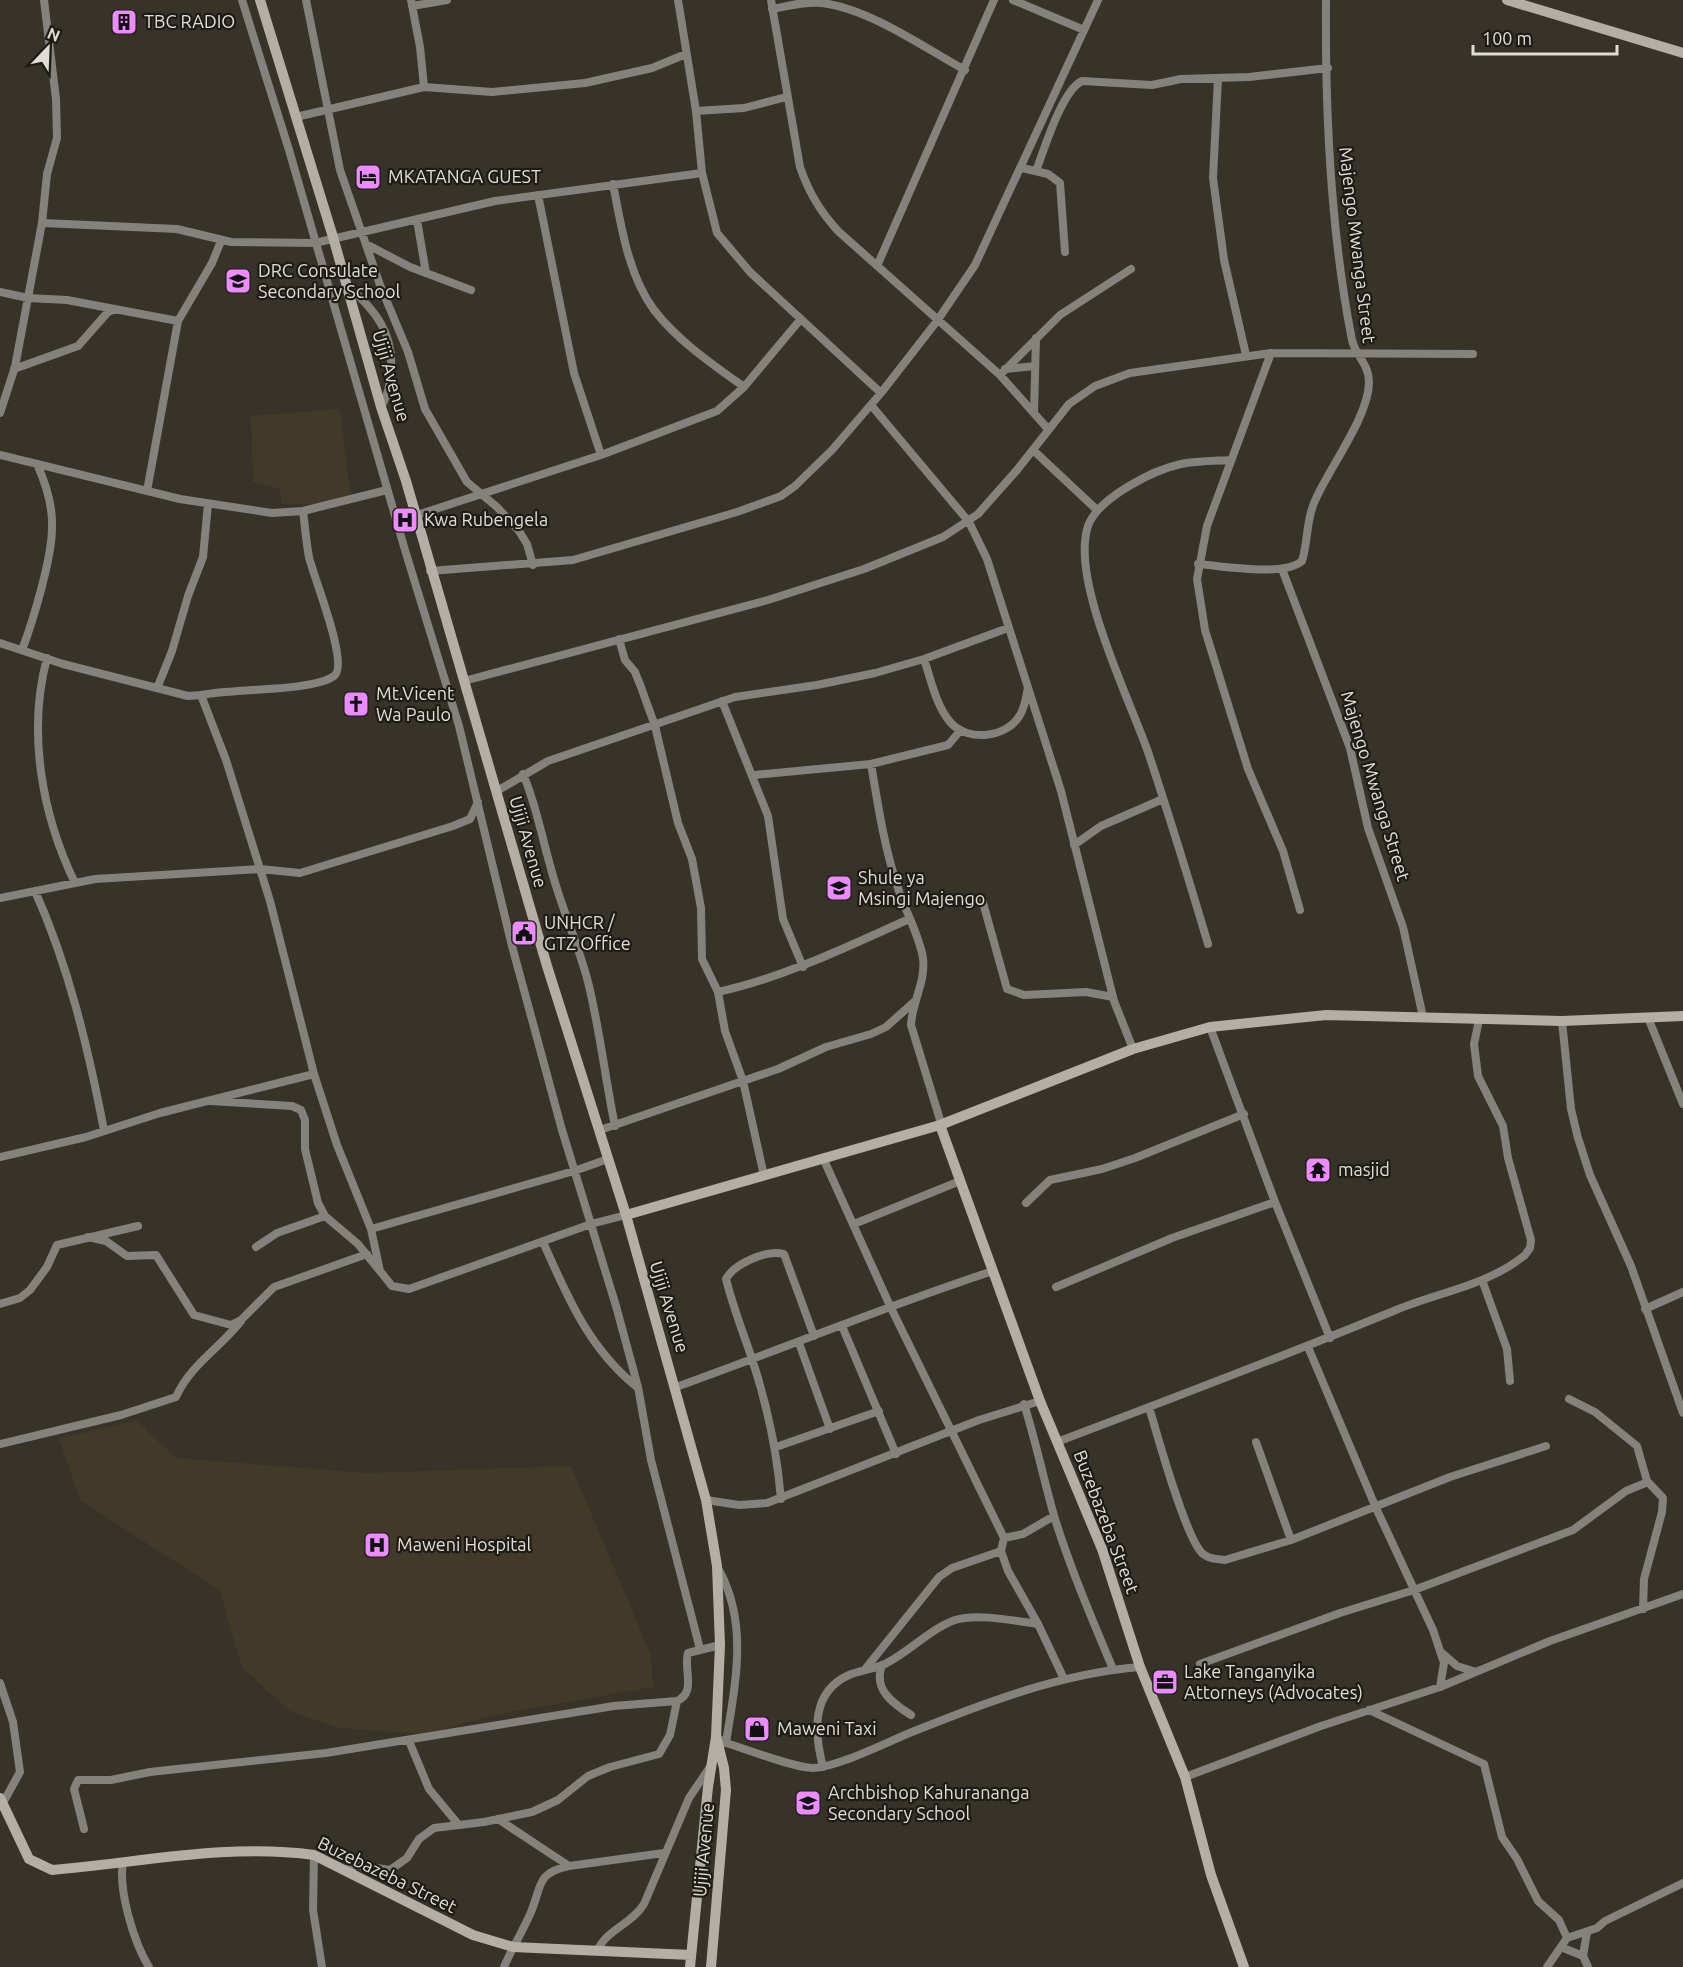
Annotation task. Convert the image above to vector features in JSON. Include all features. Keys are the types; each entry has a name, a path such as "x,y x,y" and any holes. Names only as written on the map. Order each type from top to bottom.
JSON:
{"street":[{"path":"0,413 14,369 42,223 47,174 57,138 56,99 44,0"},
{"path":"242,0 459,726 512,945 574,1171 638,1387 651,1463 700,1649"},
{"name":"Ujiji Avenue","path":"260,0 333,237 381,407 406,481 414,516 547,966 626,1215 706,1500 717,1566 721,1740 726,1790 711,1967"},
{"path":"306,0 326,111 340,170 380,285 408,352 425,408 467,482 497,507 519,531 527,544 532,565"},
{"path":"424,87 412,3 447,0"},
{"path":"678,0 696,111 702,173 717,233 750,272 881,393"},
{"path":"771,0 800,168 807,190 820,211 937,321 1003,372 1048,429"},
{"path":"877,266 994,0"},
{"path":"1013,0 1084,30"},
{"path":"430,571 532,565 592,554 737,512 780,496 819,464 881,393 937,321 975,265 1098,0"},
{"name":"Majengo Mwanga Street","path":"1326,0 1331,177 1348,320 1356,354 1367,369 1369,386 1365,400 1313,506 1302,561 1296,566 1282,569 1350,748 1368,828 1403,927 1423,1017"},
{"path":"1507,0 1683,53"},
{"path":"772,9 797,4 822,3 840,7 892,30 965,70"},
{"path":"296,117 424,87 492,92 585,83 652,68 686,54"},
{"path":"1036,171 1059,112 1077,82 1090,80 1152,85 1181,79 1266,76 1328,68"},
{"path":"1218,78 1213,178 1224,260 1246,355"},
{"path":"696,111 744,108 786,97"},
{"path":"1022,168 1055,178 1060,183 1065,252"},
{"path":"42,223 177,229 221,241 315,243 472,206 702,173"},
{"path":"613,184 631,260 653,309 679,336 744,387"},
{"path":"538,195 569,353 601,455"},
{"path":"417,220 426,273"},
{"path":"147,491 178,321 212,263 221,241"},
{"path":"366,244 426,273 471,290"},
{"path":"1003,372 1060,315 1131,269"},
{"path":"346,285 372,309 389,337 390,380 387,396 381,407"},
{"path":"0,292 28,298 67,300 178,321"},
{"path":"14,369 78,346 108,312 115,309"},
{"path":"414,516 601,455 717,411 744,387 800,320"},
{"path":"1034,412 1036,338"},
{"path":"1271,353 1207,526 1198,564 1198,591 1205,630 1248,769 1283,851 1300,910"},
{"path":"464,681 812,586 915,549 969,522 1033,450 1069,404 1095,386 1130,373 1271,353 1473,354"},
{"path":"1003,372 1035,366"},
{"path":"871,405 969,522 987,559 1062,791 1113,997 1133,1049"},
{"path":"1033,450 1097,510"},
{"path":"0,455 147,491 208,504 272,513 303,511 387,490"},
{"path":"1208,944 1163,799 1094,605 1086,572 1085,539 1089,524 1097,510 1128,487 1162,470 1182,464 1231,460"},
{"path":"22,650 34,612 52,527 46,484 37,464"},
{"path":"158,686 172,651 188,596 204,557 208,504"},
{"path":"0,643 188,696 217,691 261,690 310,683 333,677 338,667 335,646 309,557 303,511"},
{"path":"1198,564 1282,569"},
{"path":"497,791 523,774 578,750 655,726 722,701 760,691 839,682 924,658 1008,628"},
{"path":"619,639 625,660 641,687 655,726 678,823 692,859 701,908 702,959 718,992 725,1031 743,1082 764,1176"},
{"path":"47,658 39,689 41,763 54,834 75,883"},
{"path":"924,658 941,706 960,732 969,735 996,733 1008,726 1020,716 1029,688"},
{"path":"201,695 226,760 260,869 285,955 314,1074 337,1145 371,1229 380,1271"},
{"path":"722,701 754,775 768,816 783,919 802,967"},
{"path":"754,775 871,764 948,745 960,732"},
{"path":"871,764 882,828 897,884 923,957 923,972 911,1025 941,1124"},
{"path":"523,774 537,807 550,867 587,979 599,1027 606,1083 615,1126"},
{"path":"1074,845 1101,826 1163,799"},
{"path":"0,898 95,879 260,869 300,873 470,819 478,802"},
{"path":"35,891 51,927 81,1018 104,1130"},
{"path":"982,899 1007,989 1024,995 1086,992 1113,997"},
{"path":"718,992 750,985 802,967 909,919"},
{"path":"600,1130 743,1082 826,1047 886,1027 915,1000"},
{"path":"206,1100 292,1106 301,1110 310,1175 318,1203 325,1216 367,1254 392,1286 409,1289 591,1224 941,1124 987,1108 1133,1049 1210,1027 1326,1014 1562,1021 1650,1020 1683,1016"},
{"path":"1057,1442 1308,1347 1399,1309 1482,1281 1521,1259 1530,1248 1531,1240 1508,1158 1503,1125 1478,1076 1474,1044 1479,1020"},
{"path":"1650,1020 1683,1104"},
{"path":"1562,1021 1568,1090 1578,1138 1590,1175 1631,1266 1683,1413"},
{"path":"1210,1027 1275,1202 1330,1338"},
{"path":"0,1157 206,1100 314,1074"},
{"path":"1026,1203 1050,1180 1102,1169 1135,1158 1244,1114"},
{"name":"Buzebazeba Street","path":"941,1124 1040,1401 1102,1549 1140,1667 1185,1778 1211,1875 1244,1967"},
{"path":"823,1158 891,1308 1004,1538 1000,1551 1008,1571 1038,1624 1064,1679"},
{"path":"371,1229 574,1171 608,1159"},
{"path":"854,1224 960,1181"},
{"path":"1056,1287 1172,1238 1275,1202"},
{"path":"256,1247 277,1233 325,1216"},
{"path":"0,1304 20,1298 30,1290 50,1263 56,1246 138,1226"},
{"path":"88,1237 106,1241 127,1256 156,1255 194,1315 231,1324 241,1320"},
{"path":"543,1242 581,1324 611,1364 638,1387"},
{"path":"781,1499 776,1447 752,1359 734,1310 726,1279 730,1271 762,1256 779,1252 787,1258 814,1336"},
{"path":"0,1444 43,1436 52,1430 99,1421 176,1397 189,1372 207,1358 211,1349 232,1332 274,1287 367,1254"},
{"path":"676,1387 799,1343 937,1289 993,1271"},
{"path":"1482,1281 1507,1348 1510,1381"},
{"path":"1645,1310 1683,1292"},
{"path":"842,1326 896,1455"},
{"path":"799,1343 830,1429"},
{"path":"1308,1347 1376,1508 1442,1653 1444,1663 1440,1688"},
{"path":"1674,1390 1683,1387"},
{"path":"1569,1399 1595,1412 1637,1446 1648,1482 1660,1492 1663,1504 1644,1579 1643,1609"},
{"path":"706,1500 755,1505 781,1499 1024,1404 1040,1401"},
{"path":"1024,1404 1040,1453 1054,1516 1074,1576 1113,1669"},
{"path":"1149,1407 1170,1479 1194,1542 1205,1556 1225,1560 1291,1540 1450,1477 1546,1446"},
{"path":"776,1447 879,1411"},
{"path":"1256,1442 1291,1540"},
{"path":"1200,1664 1414,1590 1573,1530 1626,1491 1648,1482"},
{"path":"1004,1538 1023,1534 1054,1516"},
{"path":"864,1670 878,1656 920,1598 939,1577 952,1568 1000,1551"},
{"path":"717,1566 735,1613 739,1652 721,1740 802,1767 823,1767 920,1729 1064,1679 1113,1669 1140,1667"},
{"path":"1185,1778 1369,1710 1440,1688 1550,1641 1683,1594"},
{"path":"823,1767 816,1728 822,1700 836,1683 864,1670 882,1665 959,1619 1004,1620 1038,1624"},
{"path":"84,1828 74,1789 74,1784 81,1779 111,1780 150,1772 409,1741 614,1706 677,1701 685,1696 687,1689 686,1656 691,1651 720,1645"},
{"path":"1442,1653 1457,1666 1476,1672"},
{"path":"882,1665 878,1677 882,1688 892,1702 910,1715"},
{"path":"0,1683 13,1722 20,1772 2,1800"},
{"path":"345,1870 356,1865 384,1870 396,1867 429,1830 532,1812 558,1800 588,1776 659,1754 670,1735 677,1701"},
{"path":"1369,1710 1484,1764 1494,1796 1502,1837 1517,1859 1538,1901 1559,1920 1567,1938"},
{"name":"Ujiji Avenue","path":"690,1967 711,1766 721,1740"},
{"path":"409,1741 429,1789 458,1824"},
{"path":"597,1951 607,1936 640,1910 689,1798 711,1766"},
{"name":"Buzebazeba Street","path":"2,1800 29,1859 52,1870 264,1850 314,1855 473,1935 513,1947 691,1955"},
{"path":"498,1819 569,1866"},
{"path":"504,1967 531,1914 538,1885 555,1869 664,1852"},
{"path":"314,1855 313,1910 322,1967"},
{"path":"123,1862 121,1874 132,1929 137,1945 149,1967"},
{"path":"1547,1967 1567,1938 1587,1932 1683,1883"},
{"path":"1587,1932 1583,1956 1588,1967"},
{"path":"1561,1947 1583,1956"}],"shaded area":[{"path":"340,409 350,495 321,504 282,504 280,489 253,482 251,416"},
{"name":"Maweni Hospital","path":"136,1420 176,1458 367,1473 571,1466 651,1655 653,1687 494,1715 425,1734 339,1728 290,1711 242,1668 220,1591 80,1500 59,1439"}],"place":[{"name":"TBC RADIO","path":"124,22"},
{"name":"MKATANGA GUEST","path":"368,177"},
{"name":"DRC Consulate Secondary School","path":"238,281"},
{"name":"Kwa Rubengela","path":"405,520"},
{"name":"Mt.Vicent Wa Paulo","path":"356,704"},
{"name":"Shule ya Msingi Majengo","path":"839,888"},
{"name":"UNHCR / GTZ Office","path":"524,933"},
{"name":"masjid","path":"1318,1170"},
{"name":"Maweni Hospital","path":"377,1545"},
{"name":"Lake Tanganyika Attorneys (Advocates)","path":"1165,1682"},
{"name":"Maweni Taxi","path":"757,1729"},
{"name":"Archbishop Kahurananga Secondary School","path":"808,1803"}]}
